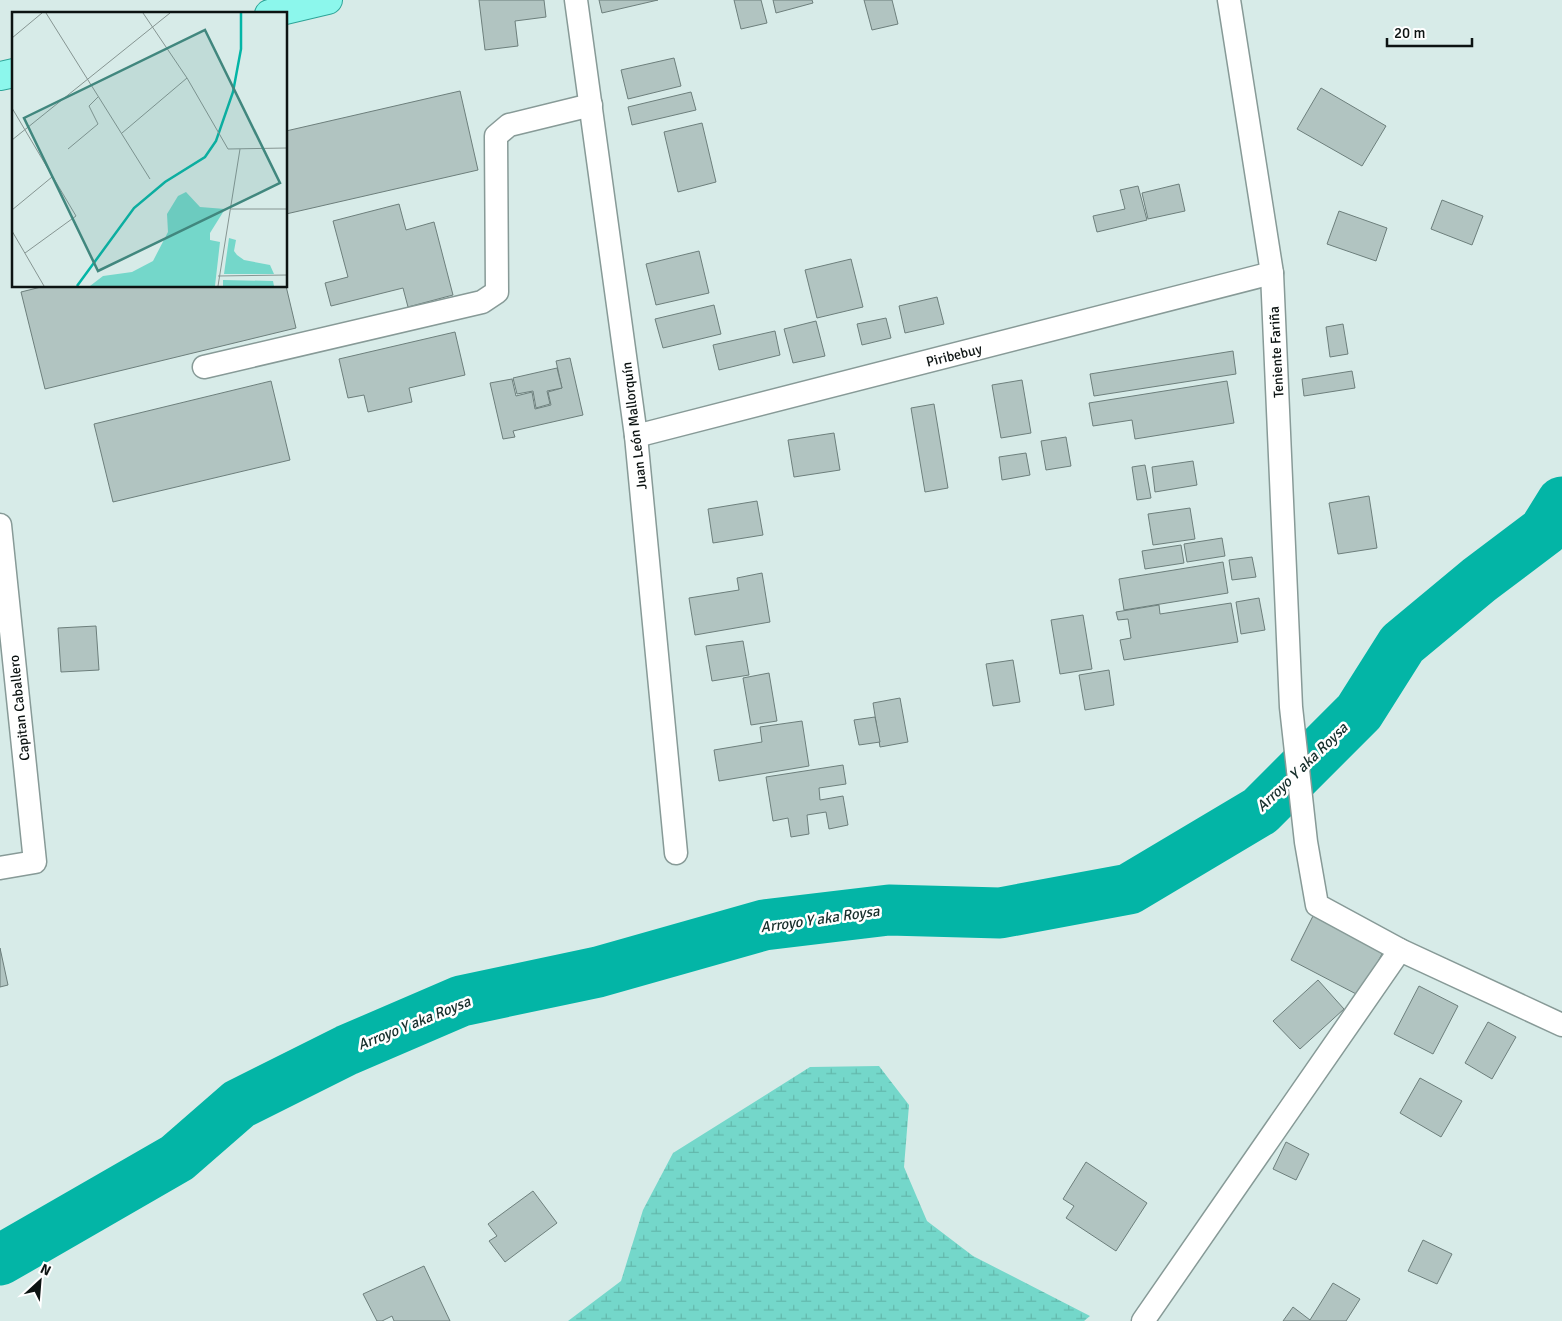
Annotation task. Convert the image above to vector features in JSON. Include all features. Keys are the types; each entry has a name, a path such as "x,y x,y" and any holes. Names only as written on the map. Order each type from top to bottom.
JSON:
{"main road":[{"path":"277,12 328,0"}],"street":[{"name":"Juan León Mallorquín","path":"576,0 636,436 676,853"},
{"name":"Teniente Fariña","path":"1228,0 1272,274 1292,706 1306,842 1317,905 1400,950"},
{"path":"204,367 482,302 497,292 496,136 509,125 591,105"},
{"name":"Piribebuy","path":"636,436 1272,274"},
{"name":"Capitan Caballero","path":"0,525 35,862 0,868"},
{"path":"1143,1321 1400,950 1562,1025"}],"green space":[{"path":"879,1066 909,1105 904,1167 927,1221 973,1256 1090,1316 1084,1321 568,1321 621,1281 643,1210 673,1153 810,1067"}],"building":[{"path":"479,0 544,0 546,17 515,21 518,46 485,50"},
{"path":"599,0 658,0 602,13"},
{"path":"734,0 761,0 767,23 741,29"},
{"path":"773,0 812,0 813,3 776,13"},
{"path":"864,0 892,0 898,24 872,30"},
{"path":"674,58 681,86 628,99 621,70"},
{"path":"1321,88 1386,126 1362,166 1297,129"},
{"path":"460,91 478,170 288,214 288,131"},
{"path":"691,92 696,110 632,125 628,107"},
{"path":"702,123 716,182 678,192 664,132"},
{"path":"1179,184 1185,211 1148,219 1142,193"},
{"path":"1138,186 1147,220 1097,232 1093,216 1125,209 1120,190"},
{"path":"1442,200 1483,216 1472,245 1431,229"},
{"path":"399,204 406,230 434,222 453,295 408,307 403,288 331,306 325,283 348,277 333,221"},
{"path":"1339,211 1387,228 1376,261 1327,244"},
{"path":"699,251 709,293 656,305 646,264"},
{"path":"851,259 863,307 817,318 805,270"},
{"path":"37,288 286,288 296,328 45,389 21,292"},
{"path":"937,297 944,324 905,333 899,306"},
{"path":"714,305 721,334 663,348 655,319"},
{"path":"886,318 891,338 862,345 857,324"},
{"path":"816,321 825,356 793,363 784,329"},
{"path":"1343,324 1348,354 1330,357 1326,327"},
{"path":"775,331 780,355 719,370 713,345"},
{"path":"455,332 465,375 409,388 412,402 368,412 364,395 348,398 339,359"},
{"path":"1233,351 1236,374 1094,396 1090,374"},
{"path":"570,358 583,415 513,431 515,437 503,439 490,383 512,379 516,396 532,392 535,409 551,405 548,392 562,388 556,361"},
{"path":"557,368 562,388 547,391 550,404 536,408 533,391 517,394 513,378"},
{"path":"1352,371 1355,388 1304,396 1302,379"},
{"path":"1022,380 1031,433 1001,438 992,385"},
{"path":"271,381 290,460 113,502 94,424"},
{"path":"1227,381 1234,423 1135,439 1132,420 1093,426 1089,403"},
{"path":"934,404 948,488 925,492 911,408"},
{"path":"834,433 840,470 794,477 788,440"},
{"path":"1066,437 1071,466 1046,470 1041,441"},
{"path":"1026,453 1030,475 1002,480 999,457"},
{"path":"1193,461 1197,485 1155,492 1152,467"},
{"path":"1145,465 1151,498 1137,500 1132,467"},
{"path":"1369,496 1377,548 1338,554 1329,503"},
{"path":"757,501 763,535 713,543 708,509"},
{"path":"1190,508 1195,539 1153,545 1148,514"},
{"path":"1222,538 1225,556 1187,562 1184,544"},
{"path":"1181,545 1184,563 1145,569 1142,551"},
{"path":"1252,557 1256,577 1232,580 1229,560"},
{"path":"1223,562 1228,593 1124,610 1119,579"},
{"path":"762,573 770,622 695,635 689,598 739,590 737,578"},
{"path":"1259,598 1265,630 1241,634 1236,602"},
{"path":"1231,603 1238,642 1124,660 1120,640 1131,638 1128,619 1118,620 1116,612 1159,605 1160,614"},
{"path":"1083,615 1092,669 1060,674 1051,620"},
{"path":"96,626 99,670 61,672 58,628"},
{"path":"743,641 749,675 712,681 706,646"},
{"path":"1013,660 1020,702 993,706 986,664"},
{"path":"1109,670 1114,705 1085,710 1079,675"},
{"path":"769,673 777,721 751,725 743,678"},
{"path":"900,698 908,742 880,747 873,703"},
{"path":"875,717 880,742 859,745 854,720"},
{"path":"802,721 809,766 719,781 714,750 762,742 760,727"},
{"path":"843,765 846,784 819,788 820,800 843,796 848,825 829,829 826,812 807,815 809,834 791,837 788,818 773,821 766,777"},
{"path":"1314,914 1384,950 1360,996 1291,960"},
{"path":"0,948 8,985 0,987"},
{"path":"1318,980 1344,1009 1300,1049 1273,1021"},
{"path":"1419,986 1458,1006 1433,1054 1394,1034"},
{"path":"1488,1022 1516,1037 1492,1079 1465,1063"},
{"path":"1420,1078 1462,1101 1441,1137 1400,1113"},
{"path":"1286,1142 1309,1154 1296,1180 1273,1169"},
{"path":"1086,1162 1147,1203 1116,1251 1066,1218 1074,1206 1063,1199"},
{"path":"533,1191 557,1223 505,1262 489,1241 497,1236 488,1224"},
{"path":"1423,1240 1452,1254 1437,1284 1408,1271"},
{"path":"424,1266 450,1321 394,1321 392,1316 382,1321 377,1321 363,1294"},
{"path":"1333,1283 1360,1299 1346,1321 1283,1321 1293,1307 1310,1320"}],"waterway":[{"name":"Arroyo Y aka Roysa","path":"0,1260 177,1158 239,1104 347,1050 461,1001 598,972 764,925 889,910 1000,913 1129,889 1260,811 1359,712 1402,644 1479,580 1544,531 1562,502"}]}
